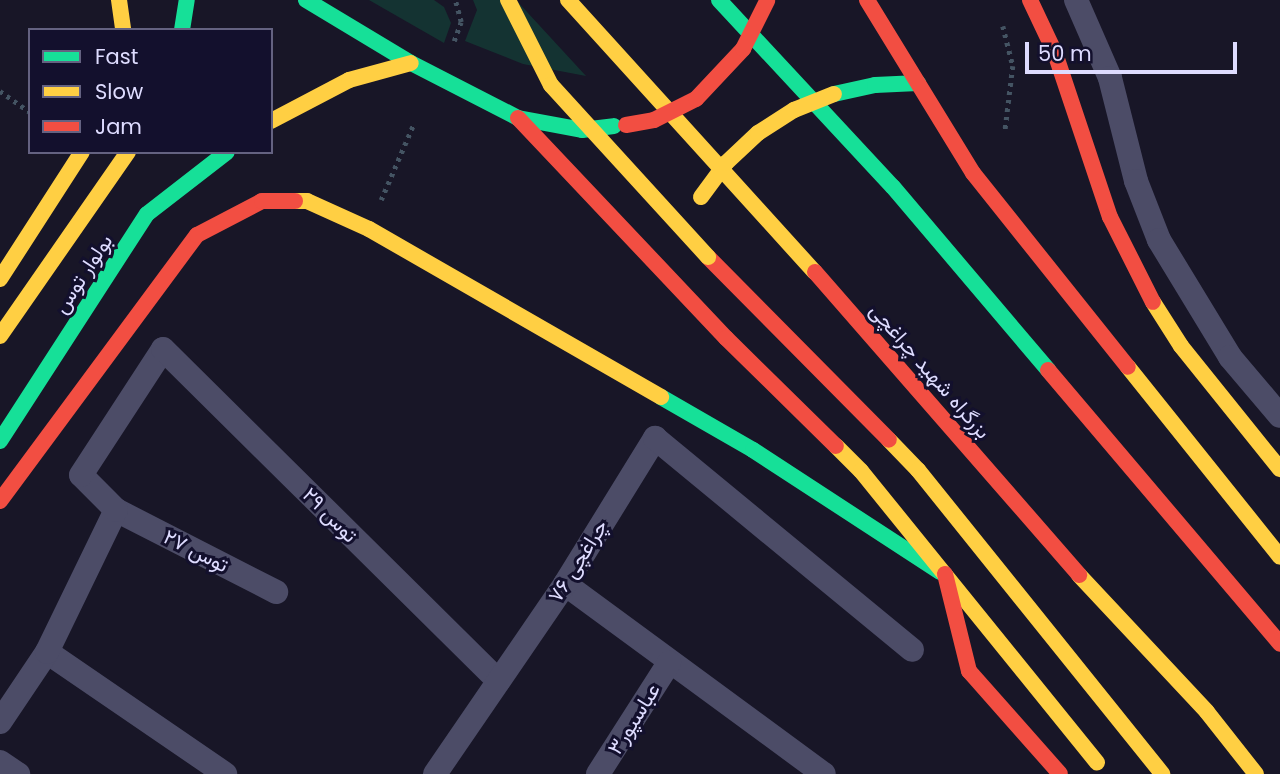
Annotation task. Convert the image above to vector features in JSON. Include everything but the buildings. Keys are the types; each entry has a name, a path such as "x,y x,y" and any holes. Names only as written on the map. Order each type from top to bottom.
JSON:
{"main road":[{"path":"118,0 122,28"},
{"path":"182,28 187,0"},
{"path":"306,0 411,63 518,118 582,130 654,120 696,99 743,49 767,1"},
{"path":"508,0 551,85 708,257 918,470 1162,774"},
{"name":"بزرگراه شهید چراغچی","path":"568,0 648,85 1078,574 1207,712 1256,774"},
{"path":"719,0 893,187 1280,643"},
{"path":"867,0 973,173 1280,557"},
{"path":"1030,0 1055,53 1110,217 1138,278 1181,346 1280,469"},
{"path":"273,120 348,80 411,63"},
{"path":"670,276 677,251 701,197 726,163 758,133 794,110 834,94 875,85 918,83"},
{"path":"518,118 726,338 861,471 1102,768"},
{"path":"0,279 81,154"},
{"name":"بولوار توس","path":"0,336 127,154"},
{"name":"بولوار توس","path":"0,441 147,214 224,154"},
{"path":"0,501 197,235 262,201 307,201 369,229 753,450 945,574 969,671 1060,774"},
{"path":"1216,479 1280,544"}],"street":[{"path":"1076,0 1110,78 1136,181 1159,240 1230,357 1280,416"},
{"name":"توس ۲۷","path":"163,349 81,475 116,510 276,592"},
{"name":"توس ۲۹","path":"163,349 498,681"},
{"name":"چراغچی ۷۶","path":"435,774 565,584 654,438 912,650"},
{"path":"0,722 47,652 116,510"},
{"path":"565,584 669,663 824,774"},
{"path":"47,652 225,774"},
{"name":"عباسپور۳","path":"598,774 669,663"},
{"path":"0,762 18,774"}],"path":[{"path":"454,41 461,22 455,0"},
{"path":"1000,13 1013,66 1005,132"},
{"path":"0,91 28,111"},
{"path":"369,229 414,123"}],"green space":[{"path":"369,0 434,0 444,7 451,23 444,43"},
{"path":"473,0 516,0 586,76 523,64 465,41 477,10"}],"traffic: fast":[{"path":"182,28 187,0"},
{"path":"306,0 411,63 518,118 582,130 614,126"},
{"path":"719,0 893,187 1048,370"},
{"path":"834,94 875,85 918,83"},
{"path":"0,441 147,214 224,154"},
{"path":"661,397 753,450 940,572"}],"traffic: slow":[{"path":"119,0 123,28"},
{"path":"508,0 551,85 708,257"},
{"path":"568,0 815,272"},
{"path":"273,120 349,80 411,63"},
{"path":"701,197 726,163 758,133 794,110 834,94"},
{"path":"0,279 81,154"},
{"path":"0,336 127,154"},
{"path":"295,201 307,201 369,229 661,397"},
{"path":"1153,302 1181,346 1280,469"},
{"path":"1128,367 1280,557"},
{"path":"889,440 918,470 1162,774"},
{"path":"836,446 861,471 1097,762"},
{"path":"1079,575 1207,712 1256,774"}],"traffic: jam":[{"path":"867,0 973,173 1128,367"},
{"path":"1030,0 1055,53 1110,217 1153,302"},
{"path":"626,125 654,120 696,99 743,49 767,1"},
{"path":"518,118 726,338 836,446"},
{"path":"0,501 197,235 262,201 295,201"},
{"path":"708,257 889,440"},
{"path":"815,272 1079,575"},
{"path":"1048,370 1280,644"},
{"path":"945,574 969,671 1060,774"}]}
